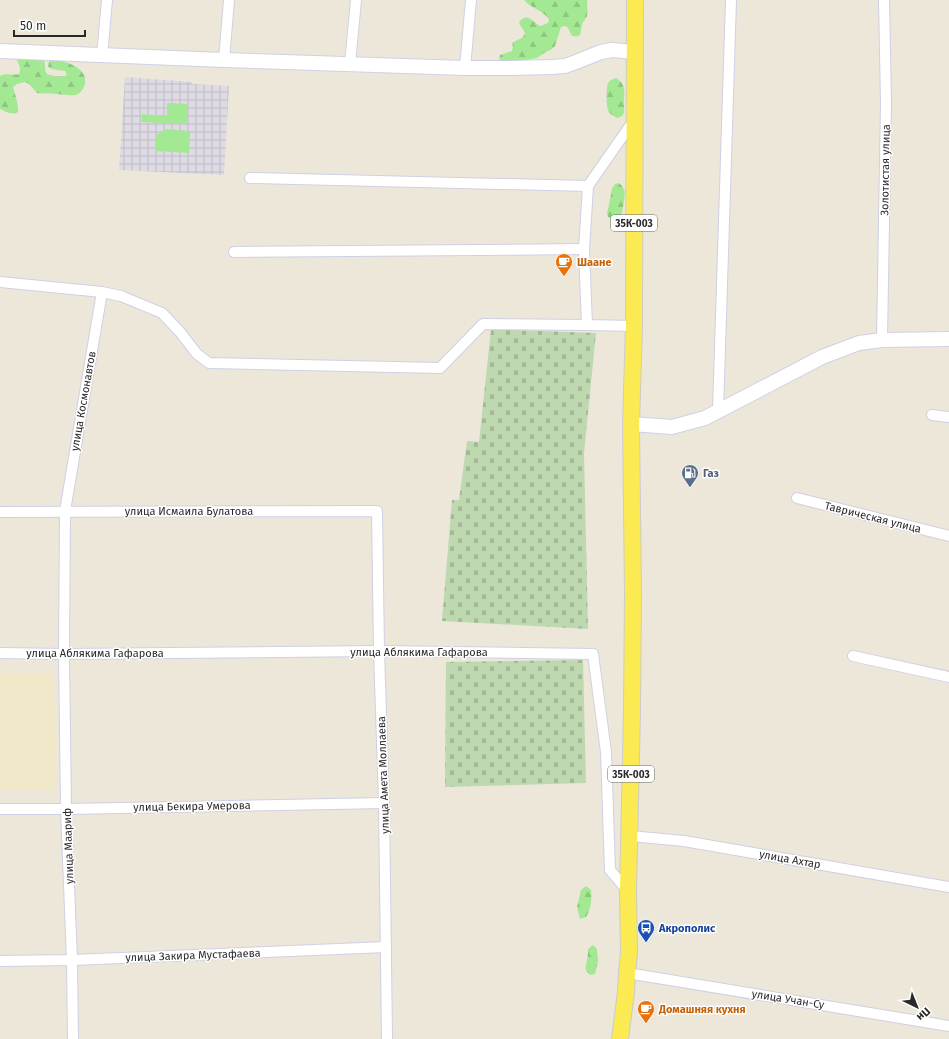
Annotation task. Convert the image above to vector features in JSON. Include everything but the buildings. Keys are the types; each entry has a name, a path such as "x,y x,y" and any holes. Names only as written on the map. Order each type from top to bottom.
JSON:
{"main road":[{"name":"35К-003","path":"620,1039 629,953 628,891 633,592 631,424 634,326 635,0"},
{"path":"0,51 102,56 465,68 551,68 565,66 601,52 612,50 635,52"},
{"path":"631,424 672,427 705,418 822,357 859,344 882,340 949,339"}],"street":[{"path":"102,56 107,0"},
{"path":"224,60 229,0"},
{"path":"350,64 356,0"},
{"path":"465,68 472,0"},
{"path":"718,411 731,0"},
{"name":"Золотистая улица","path":"882,340 886,103 884,0"},
{"path":"587,325 584,249 588,186 634,120"},
{"path":"250,178 588,186"},
{"path":"234,252 584,249"},
{"path":"0,282 102,292 121,296 162,313 180,332 197,354 209,363 440,368 483,324 634,326"},
{"name":"улица Космонавтов","path":"64,654 64,511 102,292"},
{"path":"932,415 949,417"},
{"name":"Таврическая улица","path":"797,498 949,536"},
{"name":"улица Исмаила Булатова","path":"0,512 378,511"},
{"name":"улица Амета Моллаева","path":"378,511 379,651 384,803 387,1039"},
{"name":"улица Аблякима Гафарова","path":"0,653 64,654 379,651 593,654 606,752 610,870 628,891"},
{"name":"улица Маариф","path":"64,654 66,809 72,960 73,1039"},
{"path":"853,656 949,677"},
{"name":"улица Бекира Умерова","path":"0,809 384,803"},
{"name":"улица Ахтар","path":"630,836 684,841 949,887"},
{"name":"улица Закира Мустафаева","path":"0,960 72,960 386,947"},
{"name":"улица Учан-Су","path":"627,973 949,1026"}],"shaded area":[{"path":"125,77 229,86 224,175 119,170"},
{"path":"0,674 54,674 56,789 0,790"}],"green space":[{"path":"524,0 587,0 587,16 582,23 580,34 578,36 572,36 568,28 565,26 561,27 555,46 537,58 502,62 499,59 500,55 512,51 512,43 523,37 525,33 519,22 522,19 530,18 540,26 548,23 549,19 546,16"},
{"path":"17,59 43,60 45,62 45,70 47,74 57,76 67,75 65,71 48,67 49,62 52,59 69,63 83,73 85,78 84,87 78,94 70,95 37,93 29,84 25,82 17,84 13,87 18,112 11,113 0,109 0,76 5,74 19,74 20,68"},
{"path":"616,78 622,83 624,94 624,113 622,116 617,118 609,112 607,106 608,83"},
{"path":"167,103 188,104 187,124 141,122 142,114 167,116"},
{"path":"166,129 190,131 189,153 155,151 156,135"},
{"path":"619,183 624,188 625,197 622,213 620,217 611,219 608,217 607,213 612,188 615,184"},
{"path":"491,329 596,333 584,453 588,629 442,621 452,500 459,500 467,441 479,442"},
{"path":"583,660 586,783 445,787 446,662"},
{"path":"586,886 591,890 591,904 586,917 580,919 577,907 581,890"},
{"path":"593,945 597,949 598,961 595,974 591,975 587,972 586,967 588,949"}],"place":[{"name":"Шаане","path":"564,277"},
{"name":"Газ","path":"690,488"},
{"name":"Акрополис","path":"646,943"},
{"name":"Домашняя кухня","path":"646,1024"}]}
